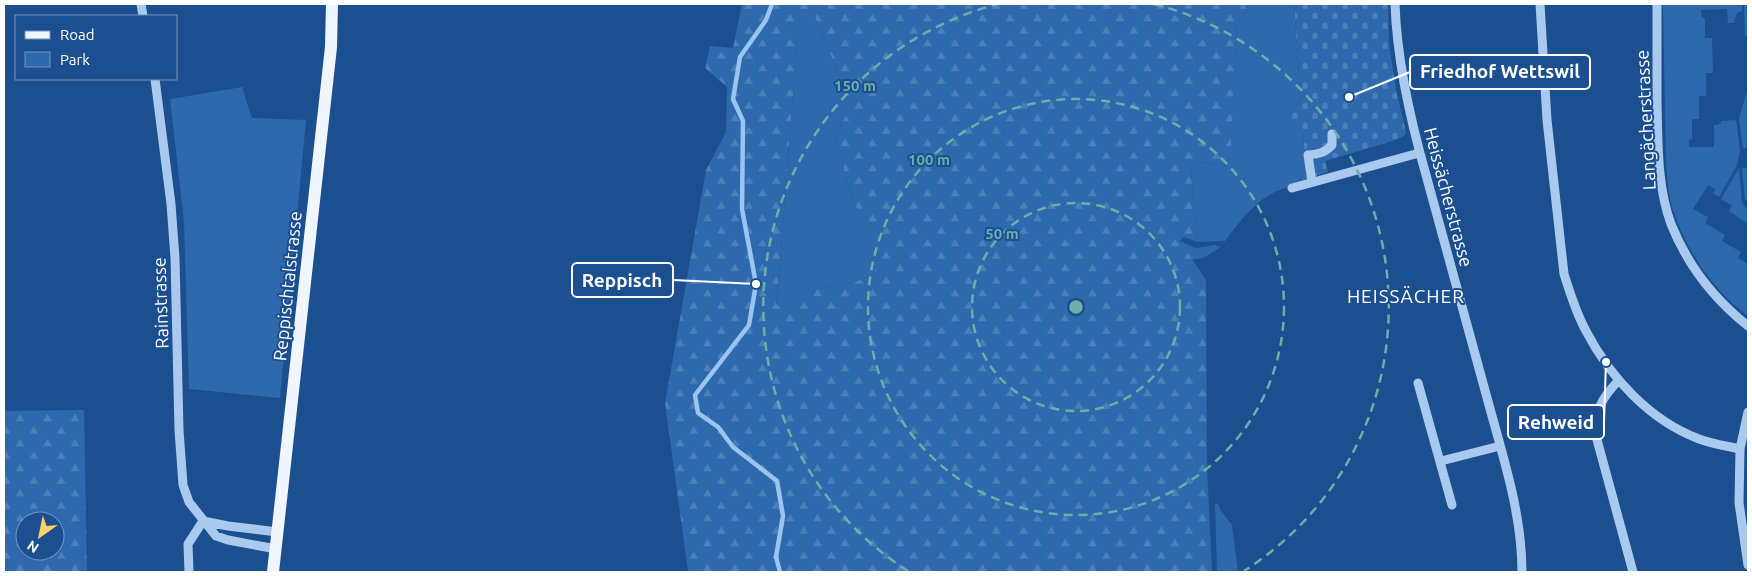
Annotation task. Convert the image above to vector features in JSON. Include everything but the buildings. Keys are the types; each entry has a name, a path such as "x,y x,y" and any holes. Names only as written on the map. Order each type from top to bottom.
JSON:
{"main road":[{"name":"Reppischtalstrasse","path":"273,572 331,48 332,4"}],"street":[{"name":"Heissächerstrasse","path":"1395,4 1398,48 1407,102 1419,153 1514,497 1522,548 1522,572"},
{"path":"1540,4 1547,120 1564,274 1586,331 1619,380 1643,405 1671,425 1701,440 1740,449"},
{"name":"Langächerstrasse","path":"1657,4 1660,178 1671,223 1692,267 1715,295 1748,326"},
{"name":"Rainstrasse","path":"155,80 171,204 175,258 179,430 183,485 189,502 202,521 216,536 228,540 276,548"},
{"path":"1312,182 1308,155 1321,154 1328,150 1332,145 1332,134"},
{"path":"1292,188 1419,153"},
{"path":"1619,380 1605,394 1597,412 1596,436 1633,572"},
{"path":"1418,384 1452,505"},
{"path":"1748,412 1740,449 1739,503 1748,565"},
{"path":"1441,461 1500,446"},
{"path":"189,572 188,544 202,521 278,532"}],"green space":[{"path":"742,4 1245,4 1247,10 1237,22 1230,166 1191,161 1193,207 1198,229 1197,242 1184,237 1180,241 1206,280 1207,466 1212,572 688,572 665,403 706,170 726,132 727,87 705,68 710,46 733,48","holes":["815,17 851,105 835,137 854,205 878,231 883,244 873,275 849,284 817,289 792,315 776,304 800,18"]},
{"path":"1245,4 1294,4 1301,104 1286,111 1303,133 1305,172 1295,183 1269,195 1256,204 1225,241 1197,242 1198,229 1193,207 1191,161 1229,166 1237,22 1247,10"},
{"path":"1294,4 1388,4 1389,43 1396,90 1406,132 1404,136 1396,140 1325,161 1328,172 1298,182 1305,172 1303,133 1291,126 1283,114 1301,104"},
{"path":"1663,4 1742,4 1742,11 1737,13 1734,23 1728,23 1727,9 1701,10 1702,18 1705,18 1705,38 1712,38 1713,73 1706,73 1706,96 1699,96 1699,119 1692,119 1692,139 1689,140 1689,147 1714,147 1714,125 1721,124 1721,121 1736,120 1740,151 1737,165 1719,197 1713,194 1715,189 1708,185 1693,209 1708,217 1705,223 1725,235 1722,241 1741,252 1738,258 1748,264 1748,316 1723,294 1703,269 1686,241 1671,204 1666,161"},
{"path":"1744,4 1748,4 1748,36 1745,36"},
{"path":"800,17 815,17 851,105 835,137 854,205 878,231 883,244 873,275 849,284 817,289 792,315 776,304"},
{"path":"242,87 252,118 306,120 280,398 189,389 184,222 170,99"},
{"path":"1748,88 1748,148 1743,148 1739,118"},
{"path":"1739,168 1742,203 1748,211 1748,224 1729,211 1732,206 1721,199"},
{"path":"1742,168 1748,168 1748,200 1745,200"},
{"path":"1180,241 1196,248 1215,245 1221,247 1203,258 1191,260"},
{"path":"84,410 87,572 4,572 4,411"},
{"path":"1215,504 1218,504 1232,525 1238,572 1217,572"}],"waterway":[{"path":"772,4 766,20 740,57 733,99 743,121 742,209 756,284 749,325 695,395 698,413 718,427 733,447 777,481 783,516 776,557 780,572"}],"place":[{"name":"Friedhof Wettswil","path":"1349,97"},
{"name":"Reppisch","path":"756,284"},
{"name":"Rehweid","path":"1606,362"}],"district":[{"name":"HEISSÄCHER","path":"1406,296"}]}
